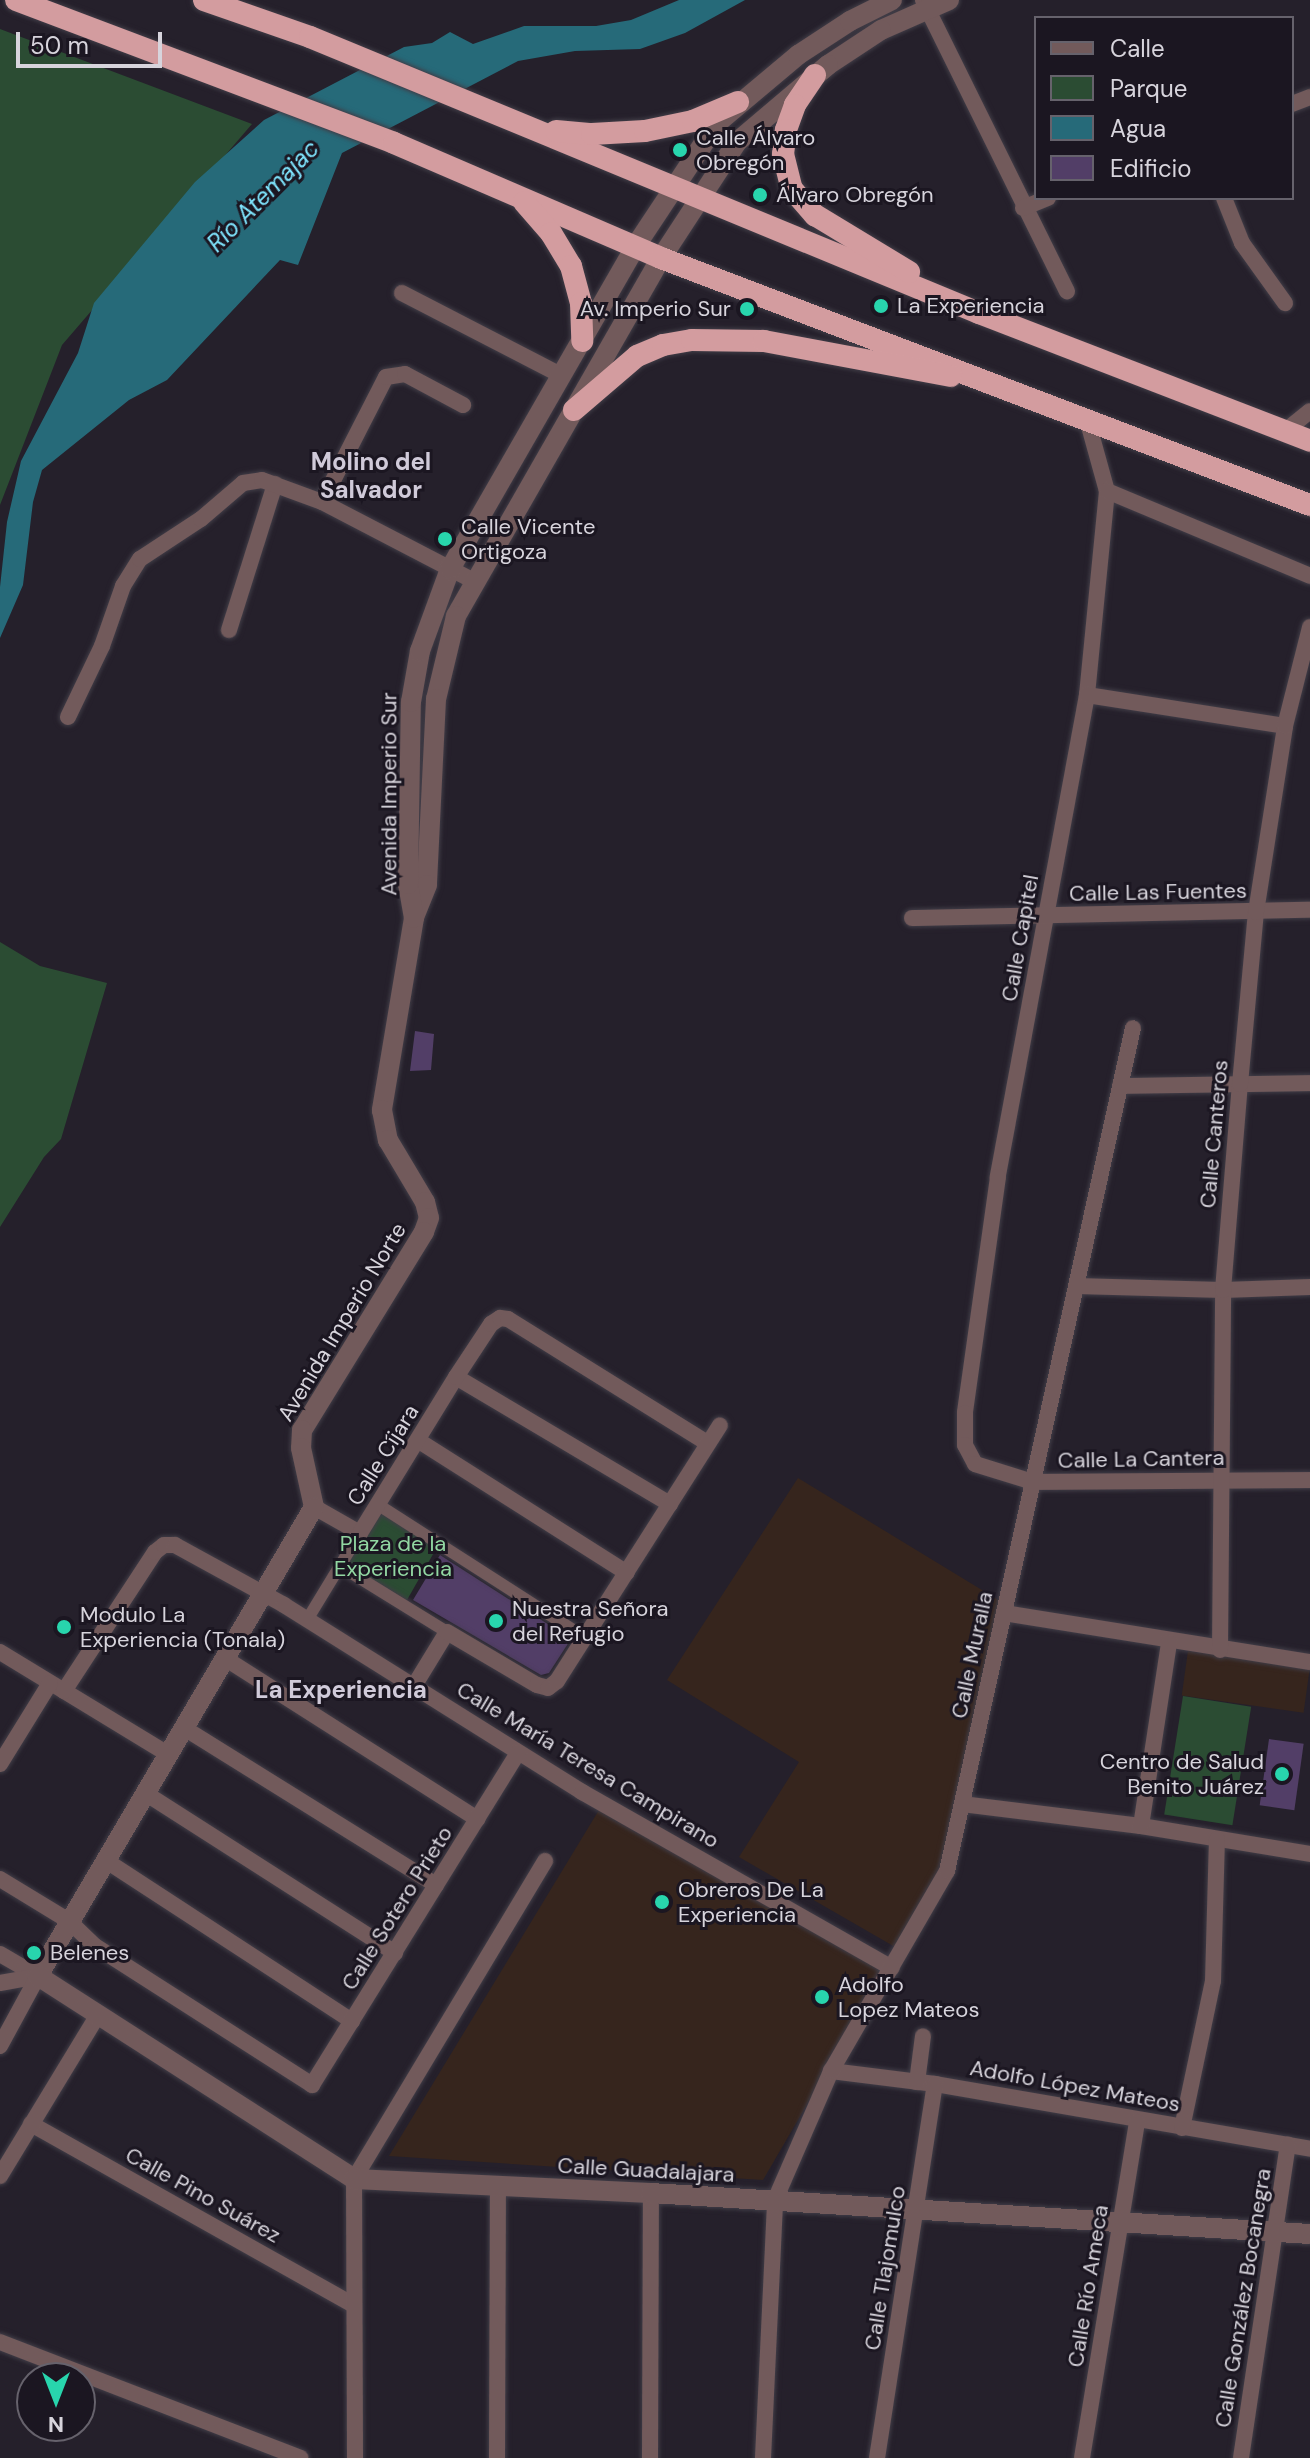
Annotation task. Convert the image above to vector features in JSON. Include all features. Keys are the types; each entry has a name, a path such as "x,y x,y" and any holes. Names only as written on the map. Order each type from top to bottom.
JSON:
{"highway":[{"path":"16,0 394,143 661,258 1310,505"},
{"path":"204,0 310,37 979,313 1310,441"},
{"path":"815,75 795,105 784,142 784,166 798,199 815,215 979,313"},
{"path":"529,127 592,134 645,131 693,121 738,102"},
{"path":"521,198 551,233 571,266 581,303 582,341"},
{"path":"574,410 637,356 663,345 692,340 764,341 916,372 979,378"}],"street":[{"path":"635,247 673,185 717,123 738,102 798,55 850,21 892,0"},
{"path":"661,258 737,142 815,75 881,30 926,5 949,0"},
{"path":"926,5 1023,208 1067,291"},
{"path":"1023,208 1043,200"},
{"path":"1225,200 1242,243 1285,303"},
{"name":"Avenida Imperio Sur","path":"414,918 408,884 411,702 420,651 450,569 635,247"},
{"name":"Avenida Imperio Sur","path":"414,918 427,885 436,699 456,616 661,258"},
{"path":"402,293 561,375"},
{"path":"322,502 386,377 405,374 463,405"},
{"path":"1284,432 1310,411"},
{"name":"Calle Capitel","path":"975,1464 965,1445 965,1413 998,1177 1087,695 1107,491 1087,419"},
{"path":"68,717 102,646 123,586 140,559 201,519 243,483 262,480 322,502 474,581"},
{"path":"229,630 275,484"},
{"path":"1107,491 1310,576"},
{"name":"Calle Canteros","path":"1220,1650 1223,1290 1240,1084 1256,912 1285,726 1310,627"},
{"path":"1087,695 1285,726"},
{"name":"Calle Las Fuentes","path":"912,918 1310,910"},
{"name":"Avenida Imperio Norte","path":"314,1507 301,1448 302,1430 424,1232 429,1218 425,1202 388,1140 382,1110 414,918"},
{"name":"Calle Muralla","path":"775,2200 831,2071 943,1882 1133,1028"},
{"path":"1120,1086 1310,1083"},
{"path":"1076,1286 1223,1290 1310,1287"},
{"name":"Calle Cíjara","path":"307,1620 456,1377 491,1324 500,1318 508,1319 707,1443"},
{"path":"456,1377 670,1504"},
{"path":"340,1566 537,1685 548,1688 557,1681 586,1638 720,1425"},
{"path":"419,1441 627,1573"},
{"name":"Calle La Cantera","path":"975,1464 1033,1482 1310,1480"},
{"path":"377,1504 586,1638"},
{"path":"0,2046 30,1977 69,1921 265,1595 314,1507 360,1533"},
{"name":"Calle María Teresa Campirano","path":"57,1687 155,1552 164,1545 175,1545 307,1620 518,1753 892,1968"},
{"path":"1004,1613 1169,1642 1310,1662"},
{"path":"414,1686 447,1632"},
{"path":"1141,1826 1169,1642"},
{"path":"0,1652 168,1754"},
{"path":"226,1659 477,1819"},
{"path":"0,1764 57,1687"},
{"path":"184,1728 436,1885"},
{"name":"Calle Sotero Prieto","path":"69,1921 95,1946 312,2085 518,1753"},
{"path":"145,1793 395,1953"},
{"path":"962,1804 1141,1826 1310,1854"},
{"path":"1182,2128 1213,1981 1217,1839"},
{"path":"105,1860 352,2021"},
{"path":"355,2458 354,2179 545,1861"},
{"path":"0,1879 69,1921"},
{"path":"0,1954 30,1977"},
{"path":"0,1983 30,1977"},
{"path":"0,1989 30,1977"},
{"name":"Calle Guadalajara","path":"30,1977 98,2015 354,2179 775,2200 1310,2234"},
{"path":"0,2176 98,2015"},
{"path":"917,2082 923,2036"},
{"name":"Adolfo López Mateos","path":"831,2071 935,2084 1310,2149"},
{"name":"Calle Tlajomulco","path":"877,2458 935,2084"},
{"name":"Calle Río Ameca","path":"1082,2458 1137,2121"},
{"name":"Calle Pino Suárez","path":"31,2124 354,2305"},
{"name":"Calle González Bocanegra","path":"1241,2458 1288,2145"},
{"path":"497,2458 498,2188"},
{"path":"650,2458 651,2193"},
{"path":"763,2458 775,2200"},
{"path":"0,2342 300,2458"}],"shaded area":[{"path":"798,1478 1000,1601 943,1868 895,1947 739,1857 799,1762 667,1680"},
{"path":"1188,1651 1310,1668 1304,1713 1182,1696"},
{"path":"599,1810 884,1972 763,2180 389,2156"}],"green space":[{"path":"0,29 252,124 62,345 0,505"},
{"path":"0,942 40,966 107,983 61,1139 44,1157 0,1227"},
{"name":"Plaza de la Experiencia","path":"380,1506 436,1549 407,1600 345,1564"},
{"path":"1183,1696 1251,1707 1232,1825 1164,1815"}],"water":[{"name":"Río Atemajac","path":"679,0 745,0 685,33 640,49 575,51 518,61 342,153 298,265 280,260 167,380 129,400 42,470 33,502 23,585 0,638 0,587 7,522 21,461 78,353 94,303 195,182 264,120 404,47 432,43 450,32 473,44 524,26 596,26 631,20"}],"building":[{"path":"415,1031 434,1034 431,1070 410,1071"},
{"name":"Nuestra Señora del Refugio","path":"440,1555 571,1639 549,1673 541,1675 413,1600"},
{"name":"Centro de Salud Benito Juárez","path":"1269,1739 1304,1744 1294,1810 1260,1805"}],"place":[{"name":"Calle Álvaro Obregón","path":"680,150"},
{"name":"Álvaro Obregón","path":"760,195"},
{"name":"La Experiencia","path":"881,306"},
{"name":"Av. Imperio Sur","path":"747,309"},
{"name":"Calle Vicente Ortigoza","path":"445,539"},
{"name":"Nuestra Señora del Refugio","path":"496,1621"},
{"name":"Modulo La Experiencia (Tonala)","path":"64,1627"},
{"name":"Centro de Salud Benito Juárez","path":"1282,1774"},
{"name":"Obreros De La Experiencia","path":"662,1902"},
{"name":"Belenes","path":"34,1953"},
{"name":"Adolfo Lopez Mateos","path":"822,1997"}],"district":[{"name":"Molino del Salvador","path":"371,476"},
{"name":"La Experiencia","path":"341,1690"}]}
